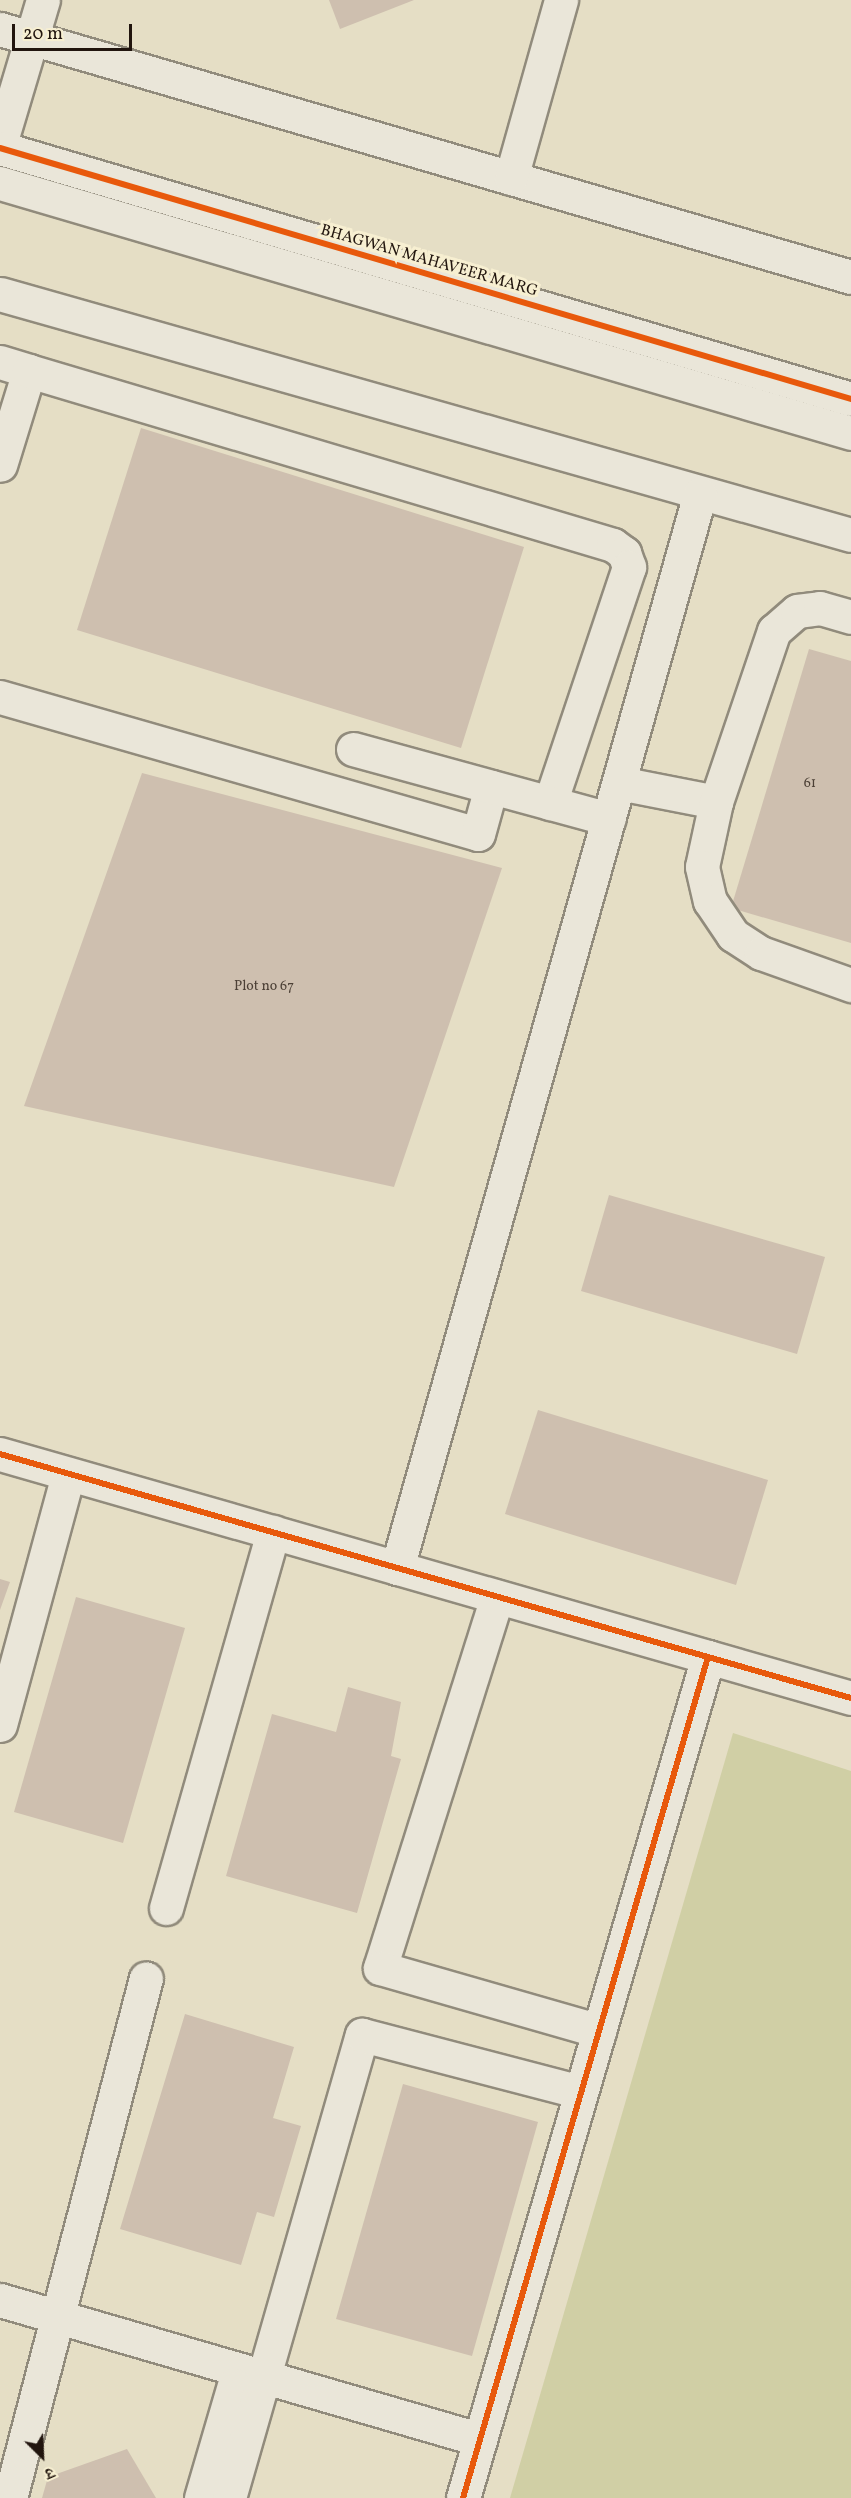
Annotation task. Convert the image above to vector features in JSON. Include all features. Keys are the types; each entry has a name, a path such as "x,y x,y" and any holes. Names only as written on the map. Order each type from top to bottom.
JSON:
{"street":[{"path":"0,146 43,0"},
{"path":"511,178 561,0"},
{"path":"0,29 851,277"},
{"name":"BHAGWAN MAHAVEER MARG","path":"0,146 851,399"},
{"path":"0,183 851,433"},
{"path":"0,294 851,536"},
{"path":"0,465 14,366 613,545 624,553 629,567 550,803"},
{"path":"397,1568 700,494"},
{"path":"851,617 820,608 796,611 774,631 716,802 702,867 710,901 733,935 761,953 851,985"},
{"path":"0,697 478,834 491,787"},
{"path":"353,749 609,819"},
{"path":"619,783 716,802"},
{"path":"0,1454 851,1698"},
{"path":"0,1725 68,1474"},
{"path":"166,1908 273,1533"},
{"path":"497,1597 380,1968 599,2031"},
{"path":"463,2498 708,1657"},
{"path":"10,2498 60,2317 146,1978"},
{"path":"227,2497 249,2372 362,2035 581,2092"},
{"path":"0,2300 480,2439"}],"green space":[{"path":"733,1733 851,1771 851,2498 510,2498"}],"building":[{"path":"329,0 414,0 340,29"},
{"path":"141,428 524,547 461,748 77,630"},
{"path":"809,649 851,661 851,943 731,908"},
{"path":"142,773 502,868 394,1187 24,1106"},
{"path":"609,1195 825,1257 797,1354 581,1291"},
{"path":"538,1410 768,1480 736,1585 505,1514"},
{"path":"0,1579 10,1582 0,1610"},
{"path":"76,1597 185,1628 123,1843 14,1812"},
{"path":"348,1687 401,1702 391,1756 401,1759 357,1913 226,1876 272,1714 336,1732"},
{"path":"185,2014 294,2047 273,2118 301,2126 274,2217 257,2212 241,2265 120,2229"},
{"path":"403,2084 538,2122 472,2356 336,2319"},
{"path":"127,2449 156,2498 42,2498 48,2477"}],"cycle path":[{"path":"0,148 851,399"},
{"path":"0,1454 851,1698"},
{"path":"463,2498 708,1657"}]}
